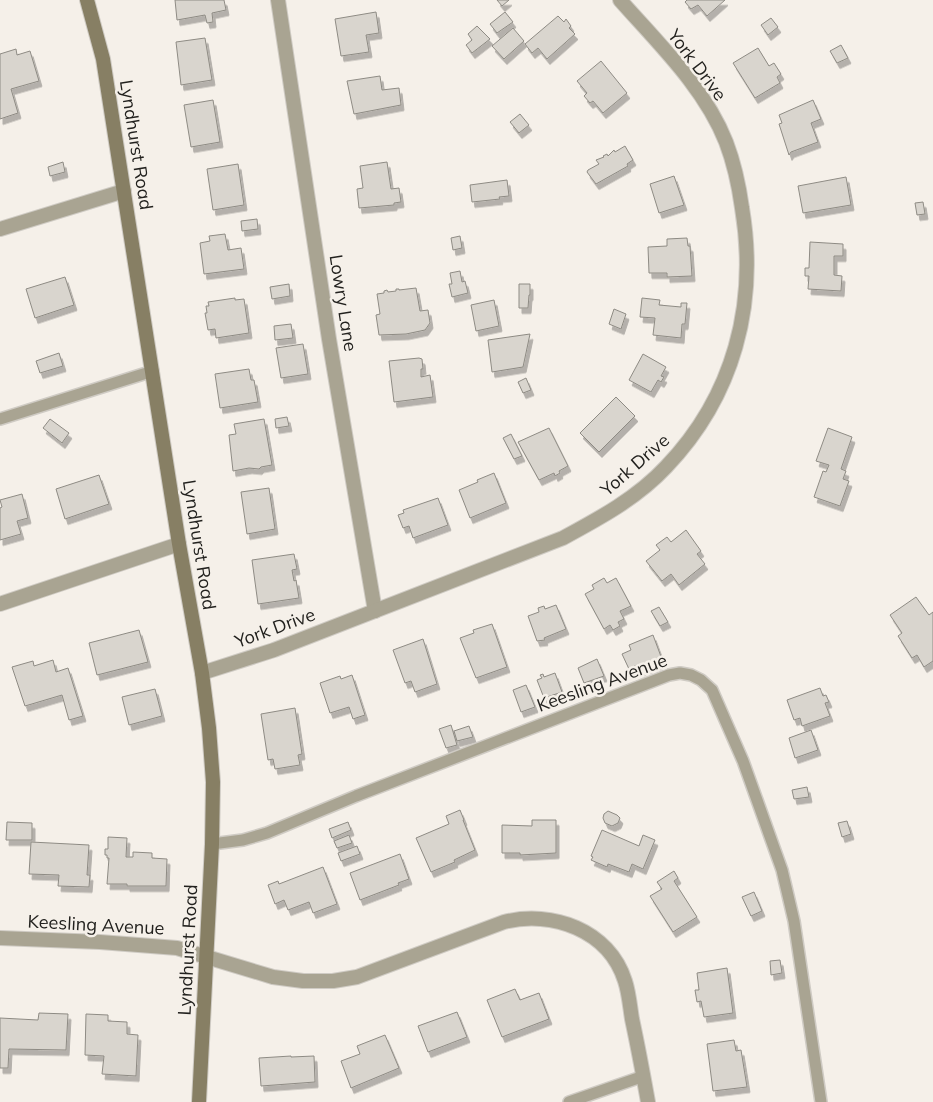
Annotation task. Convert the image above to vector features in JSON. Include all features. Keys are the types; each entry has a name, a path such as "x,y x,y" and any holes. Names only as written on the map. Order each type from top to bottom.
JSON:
{"main road":[{"name":"Lyndhurst Road","path":"88,0 103,59 179,544 202,672 209,728 213,782 212,844 199,1102"}],"street":[{"name":"Lowry Lane","path":"278,0 329,339 376,611"},
{"name":"York Drive","path":"202,672 274,650 563,538 601,518 630,499 665,468 702,423 721,388 736,349 745,309 748,268 746,231 738,185 726,142 711,112 682,71 620,0"},
{"path":"0,229 124,191"},
{"path":"0,604 179,544"},
{"name":"Keesling Avenue","path":"0,938 100,942 177,948 273,976 303,981 333,981 357,976 517,918 539,917 562,921 582,930 600,944 615,961 625,981 648,1102"}],"lane":[{"path":"0,419 153,371"},
{"name":"Keesling Avenue","path":"212,844 243,840 267,833 356,796 669,675 691,675 702,680 712,690 743,761 782,870 794,920 821,1102"},
{"path":"569,1102 644,1076"}],"building":[{"path":"175,0 224,0 226,10 212,13 213,22 207,23 205,15 177,20"},
{"path":"497,0 509,0 502,6"},
{"path":"687,0 725,0 707,16 698,5 691,9 685,2"},
{"path":"376,12 379,33 366,35 369,52 341,56 335,19"},
{"path":"505,12 513,22 497,33 490,24"},
{"path":"558,16 564,22 566,19 571,26 569,28 575,34 547,59 538,48 532,53 525,44"},
{"path":"771,18 778,27 768,35 761,25"},
{"path":"477,26 490,39 472,53 466,45 472,40 468,34"},
{"path":"513,28 524,41 504,59 492,46"},
{"path":"205,38 212,80 181,85 176,42"},
{"path":"841,45 848,58 837,63 830,51"},
{"path":"758,48 769,66 774,63 781,74 777,77 780,83 755,98 733,63"},
{"path":"16,49 17,55 30,51 39,81 11,89 18,113 0,119 0,54"},
{"path":"601,61 627,93 603,113 593,101 590,103 584,96 587,93 577,81"},
{"path":"380,76 382,90 399,88 401,105 354,114 347,81"},
{"path":"213,100 220,142 191,147 184,105"},
{"path":"813,100 821,119 811,123 818,142 791,152 789,155 779,124 782,123 779,115"},
{"path":"520,114 529,125 519,133 510,122"},
{"path":"625,146 633,160 627,164 628,166 596,184 587,172 588,170 599,164 596,160 607,154 608,156 614,150 615,152"},
{"path":"63,162 65,172 50,176 48,167"},
{"path":"387,162 391,189 399,188 401,202 394,203 394,205 359,208 357,189 363,188 360,166"},
{"path":"238,164 244,205 213,210 207,169"},
{"path":"674,176 684,205 659,213 650,184"},
{"path":"846,177 851,205 803,213 798,186"},
{"path":"507,180 509,196 499,197 500,199 472,202 470,185"},
{"path":"923,202 925,214 917,215 915,203"},
{"path":"257,219 258,229 242,231 241,221"},
{"path":"225,234 228,250 241,248 244,269 204,274 200,243 210,241 209,236"},
{"path":"460,236 462,248 453,250 451,238"},
{"path":"687,238 688,246 690,246 692,276 667,277 667,273 649,273 648,247 667,246 667,239"},
{"path":"810,242 843,244 843,256 834,256 834,275 842,276 841,291 808,289 809,276 805,276 805,268 809,268"},
{"path":"460,271 462,282 465,281 468,293 452,297 449,284 452,284 450,273"},
{"path":"65,277 74,305 35,318 26,289"},
{"path":"289,284 290,296 272,299 270,287"},
{"path":"519,284 530,284 528,308 519,308"},
{"path":"416,288 420,311 428,310 430,323 425,330 406,334 379,335 376,315 380,314 377,294 384,293 387,290 388,292 396,291 396,289"},
{"path":"235,298 235,300 244,299 249,333 216,338 215,329 208,330 205,313 207,313 206,306 209,306 208,302"},
{"path":"642,298 660,300 659,305 681,307 681,303 687,303 685,324 682,324 681,338 653,335 655,318 640,317"},
{"path":"494,300 499,326 476,331 471,305"},
{"path":"614,309 626,314 621,329 609,324"},
{"path":"291,324 293,338 275,340 274,326"},
{"path":"530,334 523,367 492,372 488,340"},
{"path":"303,344 308,374 281,378 276,348"},
{"path":"59,353 63,366 40,373 36,361"},
{"path":"643,354 666,367 661,376 664,377 661,382 658,380 651,392 629,380"},
{"path":"422,359 423,369 421,369 421,377 430,375 433,397 394,402 389,361"},
{"path":"249,369 251,380 254,380 258,402 220,408 215,374"},
{"path":"526,378 531,390 523,393 518,382"},
{"path":"616,397 635,416 599,452 580,433"},
{"path":"287,417 289,426 276,428 275,419"},
{"path":"50,419 69,433 62,443 43,428"},
{"path":"264,419 272,465 259,469 249,468 233,471 229,435 236,434 234,424"},
{"path":"549,428 568,466 559,471 560,473 555,476 554,473 539,480 518,442"},
{"path":"828,428 852,437 841,469 846,471 843,479 849,481 840,506 814,497 823,471 826,472 829,465 816,461"},
{"path":"511,434 522,456 514,459 503,438"},
{"path":"494,473 506,503 470,518 459,490"},
{"path":"99,475 109,504 65,519 56,489"},
{"path":"269,488 275,529 247,534 241,492"},
{"path":"22,494 28,518 17,521 21,534 0,540 0,508 2,507 0,500"},
{"path":"438,498 448,525 413,538 409,526 403,528 398,515 404,513 403,510"},
{"path":"686,530 701,551 697,554 705,564 679,585 671,574 662,581 646,561 660,550 656,545 667,537 671,542"},
{"path":"294,554 297,569 292,570 299,598 258,604 252,560"},
{"path":"604,578 607,583 616,578 631,606 620,611 624,619 618,622 620,626 613,630 610,625 604,629 585,594 594,589 592,585"},
{"path":"916,597 929,615 933,612 933,661 924,667 917,655 912,658 898,636 902,633 890,615"},
{"path":"556,605 566,629 544,638 545,640 537,641 528,616 539,612 538,608 544,606 545,609"},
{"path":"659,607 668,622 660,626 651,611"},
{"path":"492,624 507,667 476,678 460,638 474,633 473,630"},
{"path":"139,630 148,662 97,675 89,643"},
{"path":"653,635 663,662 639,671 637,665 629,669 622,654 631,650 629,645"},
{"path":"423,639 437,684 415,692 411,681 405,683 393,650"},
{"path":"597,659 604,676 584,683 578,668"},
{"path":"53,660 56,672 68,668 83,716 69,720 62,695 25,706 12,667 33,661 34,666"},
{"path":"555,673 562,692 544,698 537,680 542,678 540,675 543,674 544,677"},
{"path":"352,675 365,715 353,719 349,707 330,713 320,683 340,676 341,679"},
{"path":"526,685 535,707 521,712 513,690"},
{"path":"820,688 823,696 826,695 829,702 825,703 830,716 802,726 800,718 794,720 787,700"},
{"path":"155,689 162,716 129,725 122,697"},
{"path":"295,708 302,754 298,755 300,765 275,769 273,759 268,760 261,714"},
{"path":"451,725 457,745 446,748 439,729"},
{"path":"469,726 473,737 457,741 454,731"},
{"path":"811,730 818,750 795,758 789,738"},
{"path":"807,787 809,797 794,799 792,790"},
{"path":"460,810 475,850 454,860 455,862 431,872 416,838 449,824 446,816"},
{"path":"608,811 620,818 618,823 612,826 605,823 604,814"},
{"path":"532,820 556,820 556,853 520,855 520,853 502,853 502,825 532,826"},
{"path":"847,821 851,834 842,837 838,823"},
{"path":"7,822 32,823 32,840 6,840"},
{"path":"348,822 351,830 332,838 329,829"},
{"path":"602,830 639,846 643,835 655,840 643,869 632,864 629,872 608,864 607,867 591,860"},
{"path":"349,835 352,843 337,848 334,841"},
{"path":"108,837 127,838 126,857 133,857 133,852 152,853 152,858 167,859 166,886 107,884 109,858 105,855 105,849 108,849"},
{"path":"31,842 89,845 87,875 90,875 89,887 58,886 59,875 29,874"},
{"path":"357,846 360,854 341,861 338,853"},
{"path":"400,854 409,879 398,883 399,885 360,900 350,873"},
{"path":"323,867 337,904 313,913 309,902 288,910 284,900 275,904 268,885 278,881 279,884"},
{"path":"674,871 678,878 674,881 697,917 673,932 650,896 662,889 657,882"},
{"path":"754,892 762,911 751,916 742,897"},
{"path":"780,960 782,973 771,975 770,961"},
{"path":"727,968 733,1013 704,1017 701,1001 697,1002 695,990 699,990 697,973"},
{"path":"515,989 520,1000 539,993 549,1019 502,1037 487,1000"},
{"path":"457,1012 467,1037 428,1052 418,1026"},
{"path":"39,1013 68,1014 66,1050 9,1049 8,1068 0,1068 0,1018 38,1020"},
{"path":"86,1014 108,1015 108,1021 127,1022 127,1034 138,1035 136,1076 102,1074 104,1056 85,1055"},
{"path":"385,1035 399,1068 351,1088 341,1061 360,1054 357,1046"},
{"path":"734,1040 736,1051 741,1050 747,1087 713,1091 707,1044"},
{"path":"314,1056 315,1082 261,1086 259,1058"}]}
